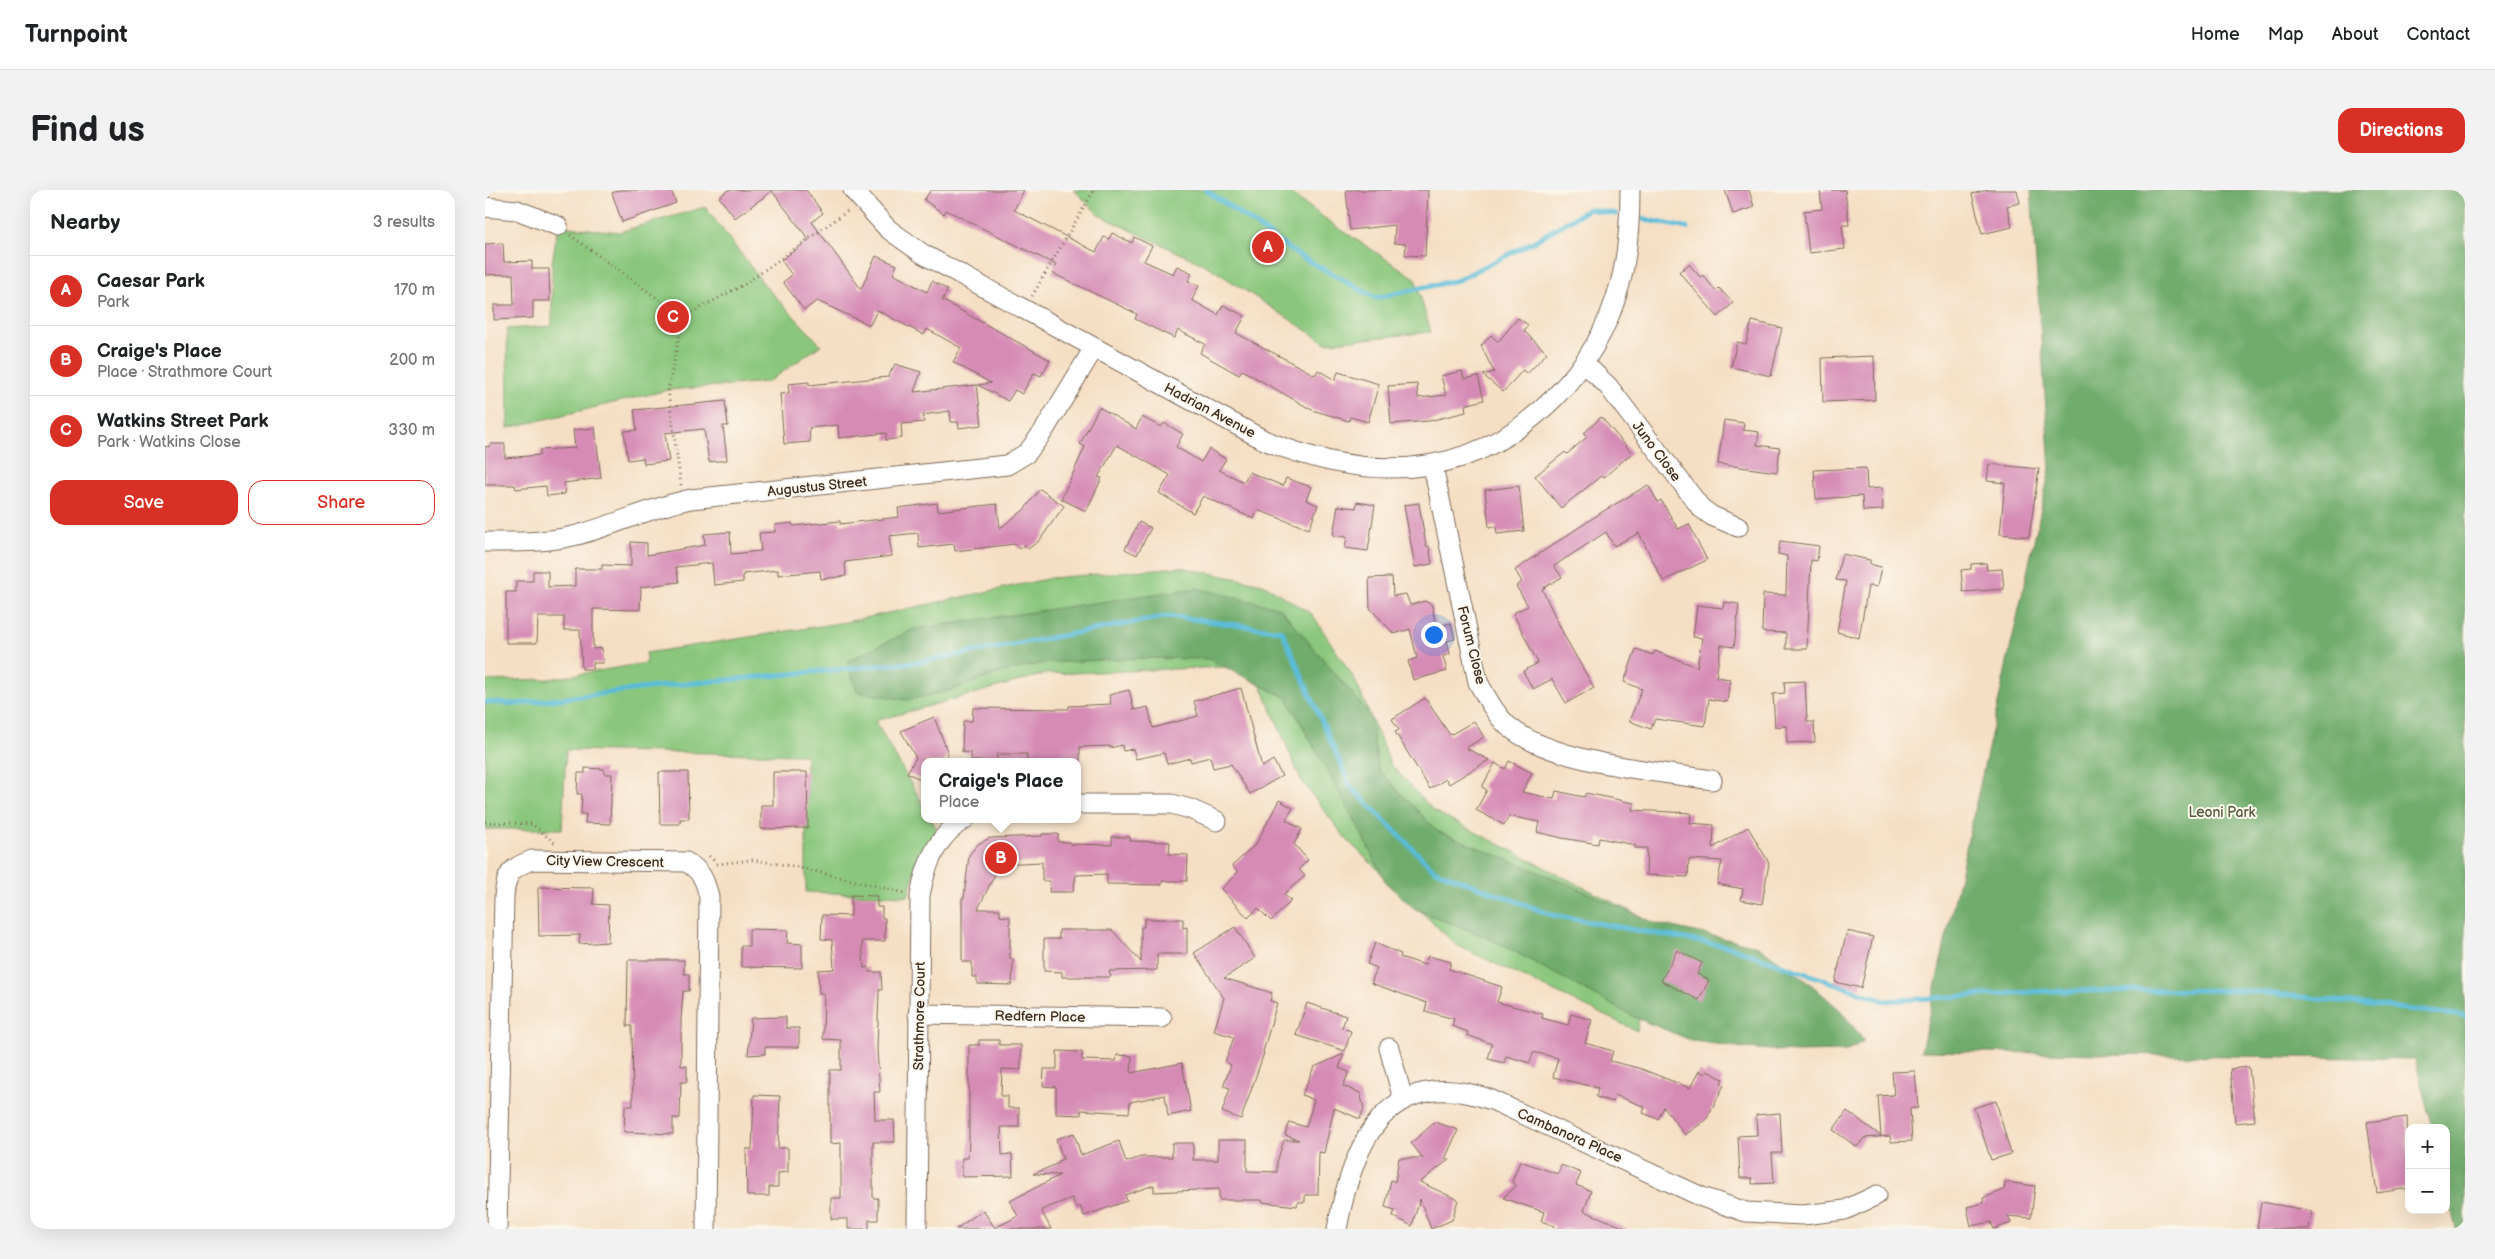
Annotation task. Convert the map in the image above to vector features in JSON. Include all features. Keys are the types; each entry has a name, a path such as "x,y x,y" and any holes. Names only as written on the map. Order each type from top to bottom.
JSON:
{"street":[{"name":"Hadrian Avenue","path":"858,196 888,229 906,243 1024,310 1264,440 1297,453 1352,465 1390,468 1433,466 1481,451 1523,426 1545,408 1585,364 1609,317 1620,284 1627,250 1630,190"},
{"path":"485,206 517,210 558,226"},
{"name":"Augustus Street","path":"485,542 545,541 574,536 683,500 1007,465 1027,453 1043,432 1094,348"},
{"name":"Juno Close","path":"1585,364 1608,386 1701,508 1712,516 1738,527"},
{"name":"Forum Close","path":"1433,466 1479,682 1491,705 1508,726 1531,742 1561,752 1608,763 1712,780"},
{"path":"1081,804 1172,804 1190,809 1217,821"},
{"name":"Strathmore Court","path":"917,1229 920,896 923,877 931,855 947,835 960,823"},
{"name":"City View Crescent","path":"497,1229 504,897 509,872 520,864 532,860 686,862 695,867"},
{"path":"695,867 703,876 709,896 706,1229"},
{"name":"Redfern Place","path":"918,1014 1162,1018"},
{"path":"1389,1048 1403,1099"},
{"name":"Cambanora Place","path":"1337,1229 1356,1156 1365,1138 1387,1110 1403,1099 1447,1090 1470,1092 1493,1100 1724,1206 1775,1222 1803,1215 1845,1210 1877,1195"}],"path":[{"path":"1024,310 1094,190"},
{"path":"683,317 745,284 858,196"},
{"path":"558,226 683,317"},
{"path":"683,317 669,390 683,500"},
{"path":"485,822 532,824 555,844"},
{"path":"695,867 752,860 793,866 920,896"}],"green space":[{"path":"1074,190 1286,190 1337,227 1415,278 1431,332 1326,343 1209,267 1099,215"},
{"name":"Leoni Park","path":"2031,190 2465,190 2465,1229 2456,1229 2450,1204 2450,1124 2431,1124 2415,1059 1921,1051 2050,469"},
{"path":"705,207 767,288 821,345 768,382 668,390 508,428 507,329 552,326 552,263 558,226 619,232"},
{"path":"1180,567 1263,584 1312,614 1355,680 1391,765 1434,811 1654,923 1637,1031 1456,945 1346,839 1301,780 1253,666 1045,674 875,721 921,801 921,823 933,823 937,829 914,874 908,896 806,892 806,755 566,750 562,829 485,829 485,681 550,679 646,663 646,653 846,622 1051,578"},
{"path":"1197,588 1280,608 1370,715 1378,769 1437,831 1566,883 1654,923 1758,946 1812,985 1841,1011 1864,1041 1846,1051 1797,1052 1693,1041 1634,1017 1495,941 1415,909 1386,883 1356,823 1287,698 1209,659 1144,658 1044,663 1003,672 952,690 908,700 857,692 847,661 914,629"}],"building":[{"path":"620,190 671,190 676,203 622,222 612,193"},
{"path":"728,190 806,190 823,213 812,222 861,289 876,256 897,265 893,274 927,292 932,281 948,290 942,300 1050,360 1041,376 1034,373 1022,394 1015,390 1008,401 978,385 991,383 953,362 961,348 927,329 924,335 877,310 870,325 817,301 804,310 783,282 792,275 781,260 809,240 772,191 735,218 719,197"},
{"path":"931,190 1024,190 1014,210 1096,252 1104,237 1109,239 1112,233 1132,243 1134,237 1152,246 1144,261 1173,274 1177,266 1192,273 1188,281 1199,286 1192,300 1218,315 1223,305 1245,316 1236,333 1315,375 1318,370 1335,380 1338,372 1379,384 1368,422 1350,417 1349,421 1312,410 1242,370 1239,375 1200,353 1205,344 1178,330 1174,338 1135,319 1137,314 1052,273 1056,265 946,210 944,214 924,200"},
{"path":"1346,190 1428,190 1425,256 1405,255 1406,244 1394,243 1395,225 1350,230"},
{"path":"1725,190 1749,190 1754,207 1733,214"},
{"path":"1820,190 1845,190 1849,225 1842,225 1845,249 1809,253 1804,211 1822,209"},
{"path":"1987,190 2017,190 2020,203 2007,206 2012,227 1982,234 1972,194"},
{"path":"503,243 504,262 532,261 532,269 549,269 550,301 533,301 533,318 494,320 494,305 514,305 513,274 485,275 485,244"},
{"path":"1689,264 1700,277 1703,275 1716,291 1719,288 1733,303 1718,317 1679,272"},
{"path":"1518,318 1528,325 1524,331 1547,353 1527,374 1523,370 1503,392 1483,375 1494,372 1481,346 1491,335 1498,342"},
{"path":"1752,321 1782,328 1771,376 1731,367 1737,342 1746,344"},
{"path":"1874,356 1875,400 1823,402 1822,358"},
{"path":"895,364 921,372 914,392 977,385 982,425 959,428 958,422 951,422 950,411 923,415 924,422 901,424 902,438 886,440 886,433 839,438 838,425 809,428 810,442 784,444 780,394 789,393 788,384 809,382 809,385 888,377"},
{"path":"1462,371 1464,379 1478,376 1484,400 1465,405 1466,412 1429,421 1391,424 1388,386 1417,384 1418,398 1446,395 1441,376"},
{"path":"725,401 728,426 723,426 727,460 709,462 704,429 665,433 669,461 644,464 643,458 628,460 624,431 637,430 634,410"},
{"path":"1099,407 1136,429 1142,417 1161,427 1164,423 1183,434 1176,447 1201,462 1209,449 1226,459 1219,470 1244,482 1249,472 1283,486 1286,478 1311,487 1306,500 1318,505 1309,529 1257,510 1254,519 1203,496 1193,513 1159,493 1170,475 1117,445 1098,477 1102,478 1086,511 1061,499 1085,447 1080,444"},
{"path":"1601,417 1632,453 1603,478 1601,476 1561,508 1535,476 1565,452 1567,454 1587,437 1584,433"},
{"path":"1724,420 1744,423 1743,430 1759,432 1757,445 1780,448 1777,472 1718,464"},
{"path":"595,428 601,478 564,483 565,494 547,496 546,486 516,489 515,485 485,485 485,447 490,446 490,444 505,444 505,458 540,455 540,450 575,448 573,430"},
{"path":"1989,464 2039,469 2029,537 2000,534 2005,483 1987,481"},
{"path":"1866,468 1867,489 1882,488 1883,510 1863,511 1862,496 1816,499 1814,470"},
{"path":"1648,485 1658,502 1661,500 1678,529 1689,524 1707,560 1663,581 1639,533 1614,546 1606,532 1554,566 1562,577 1542,589 1565,637 1594,688 1566,703 1552,679 1533,689 1523,671 1538,663 1513,613 1528,606 1516,586 1522,582 1515,570 1602,512"},
{"path":"1519,486 1524,531 1497,534 1496,526 1489,527 1485,490"},
{"path":"1040,489 1064,506 1039,541 1028,549 1025,545 1019,549 1015,544 955,551 954,544 919,548 918,533 889,536 892,556 845,562 846,576 821,579 820,571 778,575 778,570 743,574 743,582 714,585 712,563 676,567 679,582 641,587 640,610 593,609 593,649 602,648 603,663 593,663 593,669 582,669 580,630 564,630 564,617 538,617 537,643 506,643 506,592 516,592 516,581 533,581 533,571 548,571 548,587 575,586 575,569 602,569 602,565 631,566 631,542 647,543 647,555 705,545 704,534 730,532 731,554 761,551 759,533 775,532 775,525 792,523 793,526 840,521 840,524 899,517 898,508 937,503 938,511 997,504 1000,528 1024,510"},
{"path":"1357,502 1375,505 1368,551 1345,548 1347,537 1333,535 1338,506 1356,508"},
{"path":"1419,503 1426,546 1429,546 1432,564 1415,567 1404,505"},
{"path":"1139,522 1151,528 1137,555 1125,549"},
{"path":"1780,541 1819,546 1817,561 1811,560 1807,649 1786,649 1786,633 1762,632 1763,594 1786,595 1787,556 1778,554"},
{"path":"1842,554 1870,560 1870,564 1881,567 1877,587 1868,586 1859,638 1837,632 1846,581 1836,580"},
{"path":"1986,563 1987,570 2002,569 2004,589 1963,592 1961,570 1971,569 1971,564"},
{"path":"1392,577 1393,596 1406,594 1410,605 1425,601 1432,605 1436,627 1451,623 1455,639 1447,641 1450,654 1443,656 1447,671 1413,680 1408,661 1417,658 1410,629 1394,634 1370,608 1369,578"},
{"path":"1724,602 1739,604 1734,647 1721,645 1716,677 1730,679 1727,702 1709,699 1705,726 1655,719 1651,729 1629,721 1642,689 1624,682 1636,649 1653,655 1655,651 1697,667 1702,638 1693,637 1697,605 1723,608"},
{"path":"1805,681 1807,722 1814,722 1815,742 1787,743 1786,726 1775,727 1773,694 1785,693 1784,682"},
{"path":"1241,688 1262,767 1273,760 1282,776 1250,794 1231,764 1213,768 1210,757 1191,762 1190,758 1167,764 1164,753 1136,759 1133,749 1123,751 1122,745 1110,748 1110,746 1080,747 1080,758 1027,758 1027,754 997,754 997,758 971,758 971,753 962,752 963,721 972,721 973,708 1069,709 1069,706 1111,704 1109,695 1129,690 1134,710 1148,707 1153,728 1198,716 1194,701"},
{"path":"1425,698 1450,735 1474,721 1484,737 1466,748 1489,760 1449,784 1446,779 1430,789 1395,732 1399,730 1392,719"},
{"path":"934,717 948,753 946,758 921,758 921,779 907,773 916,758 901,731"},
{"path":"1509,761 1532,773 1522,792 1554,799 1556,791 1584,797 1586,793 1634,803 1632,810 1691,813 1690,823 1714,825 1713,848 1748,827 1769,863 1762,904 1741,900 1743,889 1717,884 1722,861 1689,859 1688,877 1646,875 1647,848 1635,848 1635,845 1599,838 1598,844 1562,838 1537,832 1539,822 1509,816 1504,825 1476,810 1487,790 1482,787 1495,763 1505,769"},
{"path":"585,768 604,769 604,774 612,774 610,824 585,823 586,814 581,814 582,794 577,794 578,773 585,773"},
{"path":"659,772 688,772 689,819 680,819 680,824 660,824"},
{"path":"773,772 807,772 808,828 761,829 761,805 773,805"},
{"path":"1279,800 1293,808 1286,820 1302,829 1294,844 1308,860 1299,869 1305,876 1284,894 1291,901 1271,921 1258,908 1248,918 1221,889 1238,872 1232,866 1256,844"},
{"path":"1042,834 1058,834 1058,842 1070,842 1070,844 1112,845 1112,837 1130,837 1130,841 1170,842 1169,854 1188,855 1187,881 1162,881 1162,885 1107,884 1107,874 1076,875 1073,892 1049,892 1050,881 1042,881 1042,862 1000,864 978,909 1000,909 1000,916 1010,917 1010,959 1013,959 1012,985 977,984 977,977 972,977 972,962 962,962 962,898 964,898 969,855 978,844 990,838 1042,836"},
{"path":"538,887 594,888 593,904 609,905 608,942 579,944 580,935 539,936"},
{"path":"851,895 877,896 877,907 882,907 882,918 885,918 885,941 862,941 864,968 869,967 869,972 881,972 882,990 879,990 877,1050 880,1092 874,1092 875,1120 894,1120 895,1142 873,1142 873,1198 878,1198 878,1220 869,1220 869,1229 848,1229 848,1219 831,1219 831,1198 841,1198 841,1143 830,1144 830,1070 841,1070 841,1040 823,1039 824,993 819,993 818,970 834,969 832,940 821,939 822,915 851,916"},
{"path":"1144,919 1183,919 1183,928 1187,927 1187,954 1157,954 1157,970 1109,971 1111,977 1062,977 1062,972 1044,971 1044,939 1059,939 1059,930 1112,930 1141,962 1141,927 1144,927"},
{"path":"1235,927 1255,958 1224,978 1272,993 1270,1001 1277,1003 1264,1053 1241,1119 1222,1112 1230,1088 1223,1086 1231,1065 1225,1062 1234,1037 1214,1031 1224,998 1194,953"},
{"path":"749,929 788,930 787,943 802,944 802,968 741,967 741,946 749,946"},
{"path":"1847,931 1873,937 1861,988 1835,982"},
{"path":"1375,943 1401,954 1400,957 1425,965 1428,956 1451,962 1449,969 1502,987 1497,1002 1543,1014 1542,1018 1568,1025 1571,1014 1592,1020 1585,1043 1613,1051 1610,1061 1639,1068 1690,1088 1699,1071 1705,1074 1707,1071 1723,1079 1721,1083 1724,1085 1706,1120 1685,1135 1664,1107 1658,1119 1643,1113 1645,1107 1615,1095 1613,1102 1596,1097 1598,1088 1553,1077 1558,1058 1533,1052 1530,1063 1506,1056 1504,1063 1488,1059 1492,1044 1467,1035 1468,1032 1452,1026 1454,1019 1425,1011 1427,1003 1371,983 1377,968 1367,964"},
{"path":"1677,950 1702,963 1697,974 1709,980 1699,1000 1661,981"},
{"path":"628,960 684,960 684,974 689,974 689,991 683,991 681,1020 681,1066 687,1066 687,1082 681,1082 680,1118 673,1118 673,1134 624,1132 625,1106 633,1106 632,1026 627,1026"},
{"path":"1307,1003 1346,1016 1342,1028 1351,1031 1345,1051 1296,1035"},
{"path":"786,1017 786,1028 799,1028 799,1047 765,1047 765,1054 748,1055 751,1018"},
{"path":"979,1040 999,1040 999,1045 1021,1045 1021,1070 1002,1069 1001,1096 1008,1096 1008,1108 1019,1108 1019,1127 1001,1127 1002,1155 1012,1154 1013,1176 962,1177 962,1158 968,1158 969,1045 979,1045"},
{"path":"1057,1051 1082,1052 1082,1060 1116,1061 1117,1055 1132,1056 1131,1073 1182,1063 1191,1111 1168,1116 1165,1095 1130,1102 1129,1113 1081,1110 1081,1115 1056,1114 1056,1087 1043,1086 1044,1069 1057,1069"},
{"path":"1344,1054 1339,1068 1349,1072 1343,1086 1360,1093 1364,1108 1360,1119 1334,1108 1324,1153 1319,1152 1318,1195 1305,1195 1305,1202 1298,1202 1297,1206 1262,1202 1262,1200 1219,1200 1219,1189 1154,1192 1154,1185 1125,1195 1127,1201 1084,1216 1080,1206 1076,1208 1072,1198 1041,1210 1051,1229 956,1229 983,1210 995,1228 1018,1216 1010,1201 1060,1175 1033,1174 1059,1163 1058,1161 1063,1159 1056,1139 1074,1133 1081,1155 1119,1141 1126,1162 1141,1157 1172,1157 1172,1143 1193,1143 1193,1160 1218,1160 1218,1140 1247,1140 1247,1171 1277,1172 1277,1162 1284,1140 1299,1140 1285,1135 1289,1122 1306,1127 1314,1100 1302,1095 1314,1067"},
{"path":"2249,1067 2255,1121 2235,1123 2230,1069"},
{"path":"1915,1071 1918,1108 1910,1108 1912,1141 1891,1142 1890,1136 1864,1138 1857,1147 1833,1130 1847,1111 1881,1136 1878,1096 1894,1095 1892,1072"},
{"path":"754,1095 780,1096 778,1148 788,1148 788,1172 778,1173 778,1187 769,1187 769,1196 747,1196 746,1149 752,1149"},
{"path":"1996,1101 2011,1154 1991,1160 1974,1108"},
{"path":"1780,1113 1782,1153 1772,1153 1774,1183 1752,1184 1752,1178 1740,1178 1738,1136 1757,1135 1756,1115"},
{"path":"2407,1117 2407,1124 2405,1124 2405,1189 2377,1193 2367,1122"},
{"path":"1435,1122 1458,1130 1445,1159 1450,1159 1420,1182 1458,1200 1452,1220 1431,1229 1420,1199 1412,1226 1393,1216 1395,1210 1385,1207 1391,1180 1395,1182 1399,1158 1423,1158 1411,1143"},
{"path":"1520,1161 1558,1174 1561,1165 1581,1173 1576,1185 1591,1191 1584,1211 1628,1229 1554,1229 1555,1226 1541,1221 1544,1212 1503,1198 1516,1186 1512,1182"},
{"path":"2005,1182 2035,1186 2031,1218 2008,1216 2011,1223 1994,1229 1991,1222 1971,1226 1967,1207 1984,1203 1983,1198 2004,1190"},
{"path":"2261,1202 2312,1211 2309,1229 2257,1229"}],"waterway":[{"path":"1206,190 1298,255 1376,298 1458,280 1533,242 1589,209 1616,214"},
{"path":"1643,219 1687,228"},
{"path":"485,702 516,704 673,685 919,662 1169,616 1282,631 1351,787 1434,870 1552,915 1730,947 1885,1001 2046,991 2241,990 2465,1016"}],"place":[{"name":"Caesar Park","path":"1268,247"},
{"name":"Watkins Street Park","path":"673,317"},
{"name":"Craige's Place","path":"1001,858"}]}
